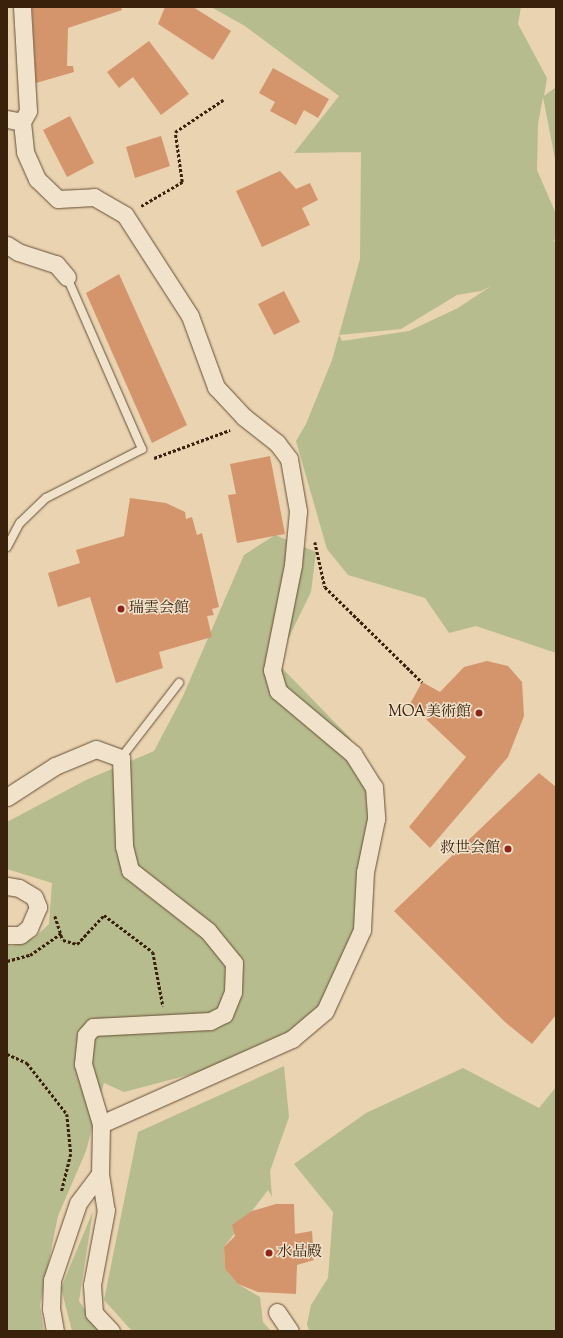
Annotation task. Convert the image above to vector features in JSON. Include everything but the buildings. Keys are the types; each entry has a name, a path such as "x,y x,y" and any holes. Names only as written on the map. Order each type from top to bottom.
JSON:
{"street":[{"path":"22,7 28,111 14,121 25,152 37,179 58,199 94,197 125,215 190,316 216,387 244,417 277,442 289,459 298,511 293,565 272,670 278,691 353,754 374,787 376,819 365,872 362,930 325,1011 292,1039 101,1124"},
{"path":"7,245 18,252 56,264 67,277"},
{"path":"7,796 55,766 96,749 121,758 124,846 130,870 208,931 234,963 233,992 224,1014 210,1021 167,1022 93,1027 86,1035 83,1064 101,1124 100,1174 106,1210 92,1285 93,1306 94,1313 111,1331"},
{"path":"7,886 20,888 34,897 38,908 29,928 20,935 7,935"},
{"path":"55,1331 51,1309 52,1280 78,1203 100,1174"},
{"path":"277,1312 290,1331"}],"lane":[{"path":"7,547 20,523 46,498 142,449 67,277"},
{"path":"121,758 179,683"}],"path":[{"path":"125,215 182,182 175,132 223,100"},
{"path":"146,460 232,429"},
{"path":"325,587 422,682"},
{"path":"54,913 63,940 77,944 104,915 152,952 167,1022"},
{"path":"7,1054 27,1063 67,1114 71,1154 60,1199"}],"green space":[{"path":"211,7 521,7 518,24 547,78 544,96 556,87 556,164 543,97 538,124 537,170 556,214 556,237 553,242 556,240 556,653 476,626 449,633 425,598 348,575 327,549 296,441 306,424 332,360 360,259 361,152 294,153 339,96 245,26","holes":["491,286 458,308 409,331 342,341 339,335 401,329 457,295 481,291"]},
{"path":"275,535 316,552 311,592 287,641 282,668 350,738 374,787 359,929 337,986 292,1039 200,1072 124,1092 104,1083 86,1151 58,1216 40,1305 44,1331 7,1331 7,945 12,946 34,938 49,924 52,883 7,869 7,822 86,780 154,751 183,696 244,555"},
{"path":"284,1066 289,1117 270,1171 272,1197 268,1190 224,1247 225,1269 238,1284 260,1297 263,1322 271,1331 132,1331 104,1300 138,1132"},
{"path":"463,1068 539,1108 556,1087 556,1331 309,1331 307,1324 311,1305 328,1278 333,1212 294,1164 366,1113"},
{"path":"93,1211 79,1301 100,1331 72,1331 61,1288"}],"place":[{"name":"瑞雲会館","path":"121,609"},
{"name":"MOA美術館","path":"479,713"},
{"name":"救世会館","path":"508,849"},
{"name":"水晶殿","path":"269,1253"}]}
